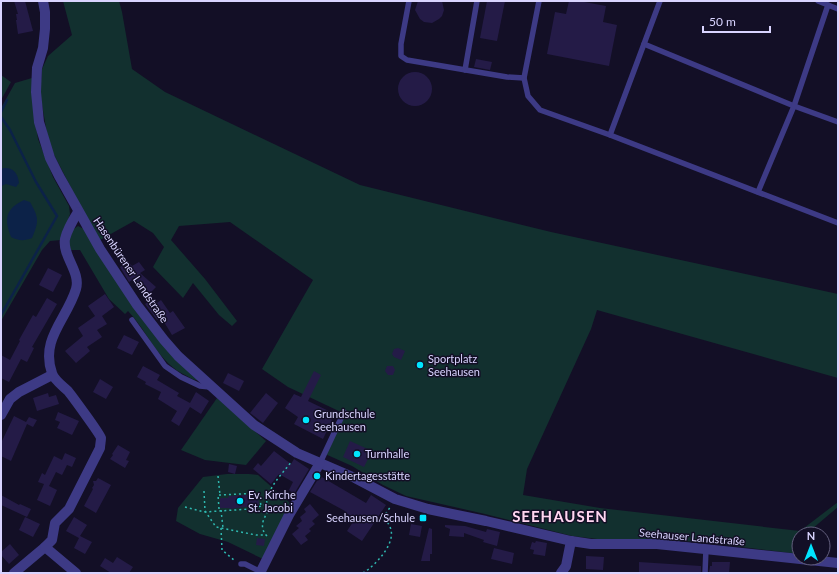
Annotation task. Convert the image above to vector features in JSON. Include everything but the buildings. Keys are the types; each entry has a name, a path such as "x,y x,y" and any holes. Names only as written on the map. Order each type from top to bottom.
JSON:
{"street":[{"name":"Hasenbürener Landstraße","path":"43,1 45,12 45,29 37,68 36,92 39,122 50,158 78,212 100,249 164,340 178,356 238,409"},
{"path":"14,573 52,540 55,523 69,509 100,448 101,438 70,393 52,375 49,364 48,353 50,342 77,287 76,277 67,253 65,240 78,212"},
{"path":"1,415 10,399 19,392 52,375"},
{"name":"Seehauser Landstraße","path":"238,409 254,425 287,448 355,478 395,499 428,509 571,541 591,544 657,544 838,563"},
{"path":"260,572 291,512 320,463"},
{"path":"561,573 566,566 571,541"},
{"path":"45,547 76,573"}],"lane":[{"path":"409,1 400,44 401,56 407,60 507,77 524,78"},
{"path":"465,70 477,1"},
{"path":"539,1 524,78 528,96 540,110 610,135 838,223"},
{"path":"610,135 660,1"},
{"path":"818,1 838,9"},
{"path":"758,192 794,106 828,5"},
{"path":"644,44 794,106 838,122"},
{"path":"132,320 165,366 181,377 200,386 214,388"},
{"path":"320,463 344,412"},
{"path":"705,573 706,549"},
{"path":"241,564 245,564 260,572"}],"path":[{"path":"274,544 263,532 262,521 267,513 265,505 274,483 297,453"},
{"path":"218,476 222,550 232,559 241,564"},
{"path":"204,491 205,512 216,527 256,535 266,534"},
{"path":"220,495 259,493 261,506"},
{"path":"364,573 373,567 384,553 390,542 391,532 389,524 382,518 395,499"},
{"path":"185,508 205,512 250,509 265,505 291,512"}],"green space":[{"path":"63,1 119,1 132,69 165,92 360,185 551,232 838,294 838,378 597,310 591,329 527,469 523,495 600,508 791,530 791,553 700,542 597,539 572,536 406,496 383,485 352,466 323,453 343,413 288,387 262,369 313,280 230,222 179,226 171,240 205,279 237,321 232,326 219,315 193,283 183,298 153,267 164,247 153,233 134,221 100,240 83,211 49,145 40,93 42,69 48,56 72,35"},
{"path":"1,75 11,82 1,100"},
{"path":"32,78 34,111 38,139 53,177 69,206 70,214 61,240 50,241 42,250 1,321 1,108 15,83"},
{"path":"78,226 84,229 119,284 161,343 175,359 201,380 192,379 168,363 154,347 128,311 125,314 109,299 80,250 70,250 68,240 71,231"},
{"path":"217,398 266,441 246,465 205,460 181,450"},
{"path":"227,474 258,475 290,503 263,559 228,542 200,534 176,521 178,508 203,477"},
{"path":"838,502 838,507 815,526 807,526"}],"water":[{"path":"3,168 14,171 19,183 16,187 6,184 1,186 1,171"},
{"path":"24,200 30,202 35,212 37,223 32,238 22,240 11,237 7,220 13,207"}],"waterway":[{"path":"1,112 7,100"},
{"path":"1,117 10,130 36,182 57,216 1,315"}],"place":[{"name":"Sportplatz Seehausen","path":"420,365"},
{"name":"Grundschule Seehausen","path":"306,420"},
{"name":"Turnhalle","path":"357,454"},
{"name":"Kindertagesstätte","path":"317,476"},
{"name":"Ev. Kirche St. Jacobi","path":"240,501"},
{"name":"Seehausen/Schule","path":"423,518"}],"district":[{"name":"SEEHAUSEN","path":"560,517"}]}
